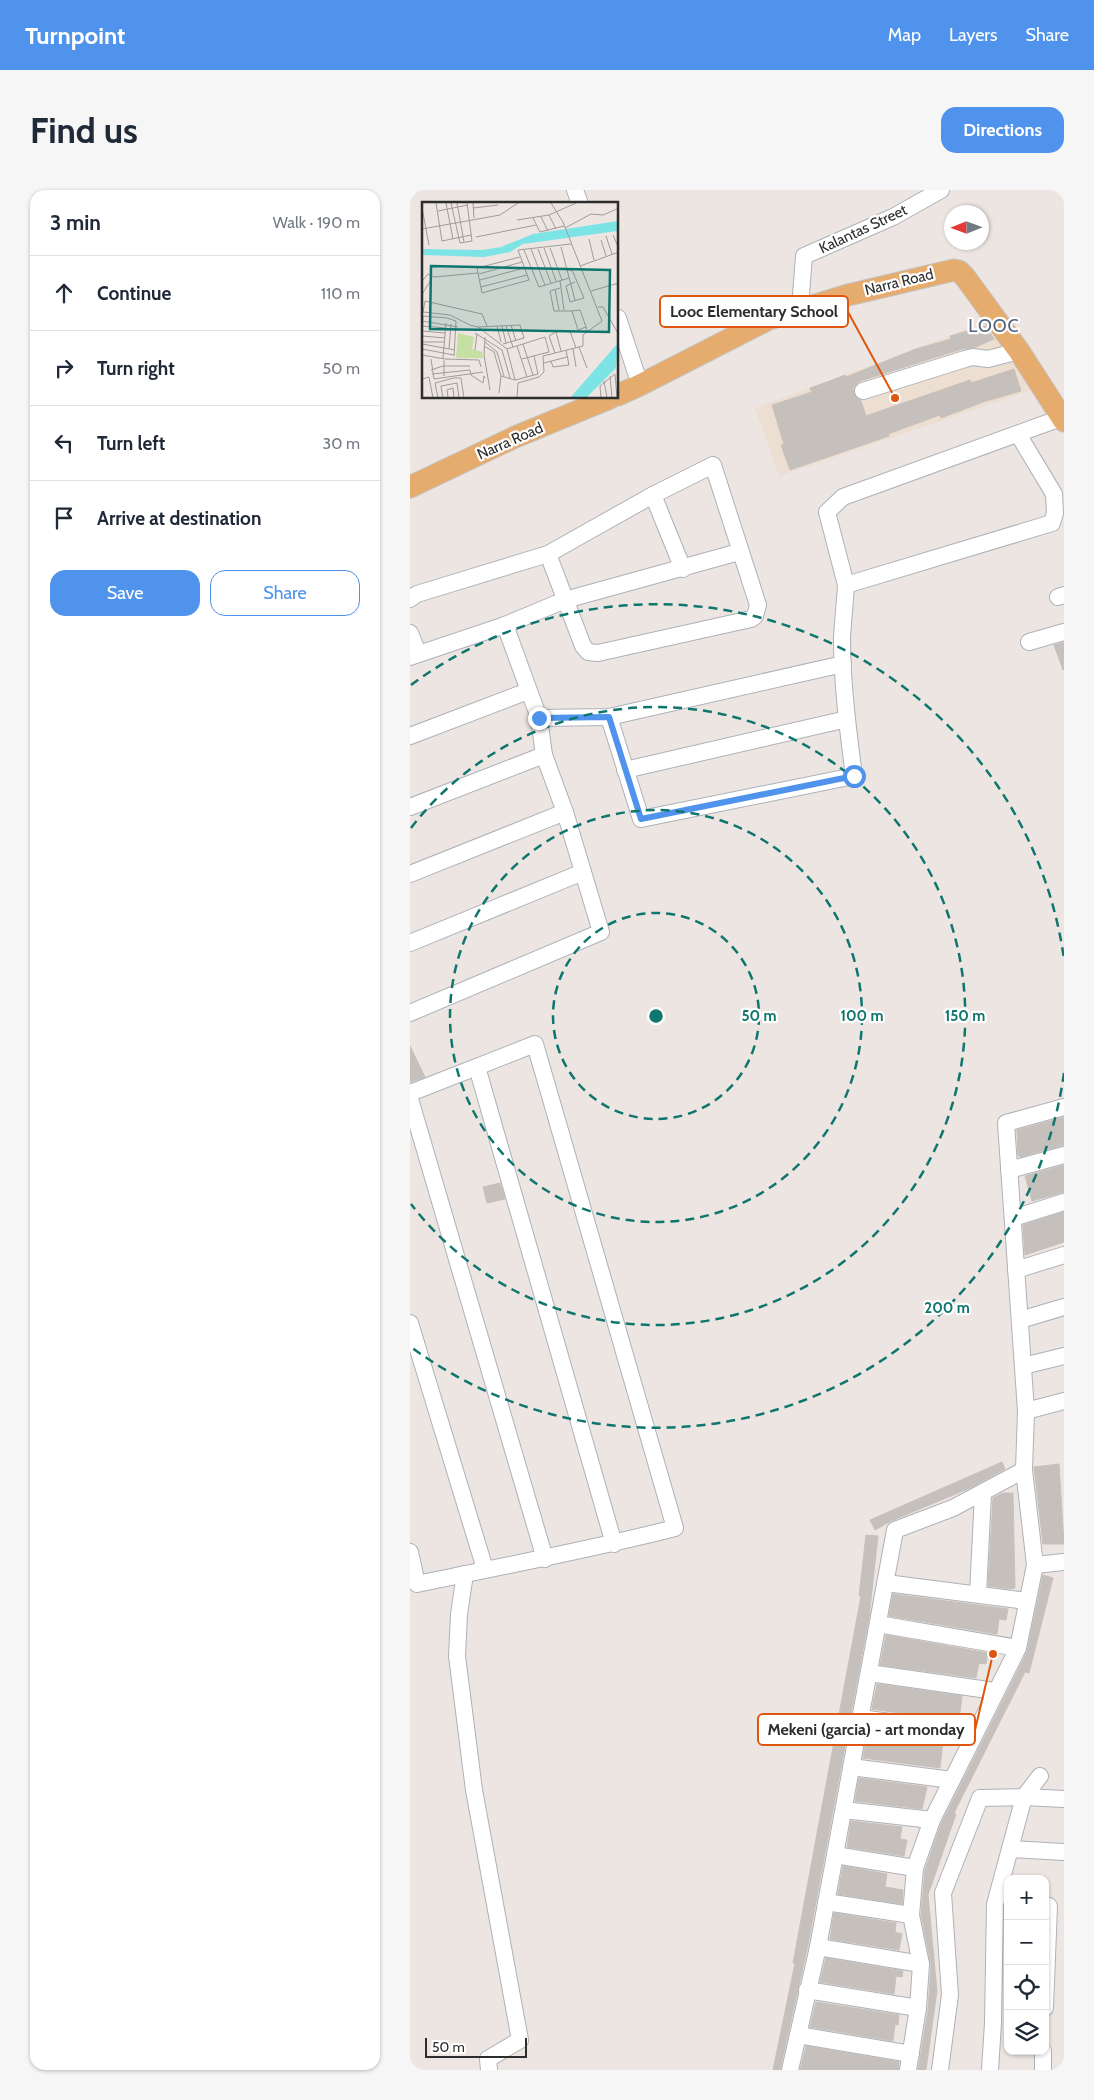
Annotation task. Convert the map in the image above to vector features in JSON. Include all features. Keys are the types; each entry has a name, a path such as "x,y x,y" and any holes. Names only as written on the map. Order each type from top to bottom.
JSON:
{"main road":[{"name":"Narra Road","path":"619,394 640,385 769,319 800,308 954,270 959,271 965,278 1019,351 1062,420"},
{"name":"Narra Road","path":"410,487 515,437 608,399"}],"street":[{"path":"575,190 579,202"},
{"name":"Kalantas Street","path":"800,308 804,256 893,217 941,190"},
{"path":"619,321 640,385"},
{"path":"864,391 965,359 973,357 988,359 1019,351"},
{"path":"609,717 641,819 854,776 843,664 842,637 846,584 827,512 843,498 1018,434 1062,420"},
{"path":"846,584 1052,523 1055,513 1054,494 1018,434"},
{"path":"410,599 417,594 548,554 653,495 714,466 739,552 758,605 755,616 751,619 598,653 588,652 583,646 548,554"},
{"path":"653,495 683,569"},
{"path":"410,633 414,655 505,625 565,600 739,552"},
{"path":"410,1013 602,932 565,812 544,755 539,718 505,625"},
{"path":"1029,642 1064,632"},
{"path":"539,718 609,717 843,664"},
{"path":"410,736 528,692"},
{"path":"625,770 847,719"},
{"path":"410,807 544,755"},
{"path":"410,874 565,812"},
{"path":"410,943 583,872"},
{"path":"410,1093 535,1044 675,1528 545,1559 485,1569 417,1584 410,1552"},
{"path":"477,1066 614,1544"},
{"path":"410,1099 545,1559"},
{"path":"798,2035 910,2062 922,1964 912,1915 915,1868 932,1820 1018,1648 1035,1564 1024,1470 1026,1411 1006,1123 1064,1107"},
{"path":"1010,1170 1064,1155"},
{"path":"1013,1218 1064,1202"},
{"path":"1016,1270 1064,1255"},
{"path":"1020,1320 1064,1307"},
{"path":"410,1323 485,1569"},
{"path":"1023,1366 1064,1356"},
{"path":"1026,1411 1064,1401"},
{"path":"790,2070 818,1947 895,1530 953,1508 1024,1470"},
{"path":"978,1594 983,1492"},
{"path":"1035,1564 1064,1562"},
{"path":"465,1574 459,1614 457,1656 474,1790 520,2040 488,2059 489,2070"},
{"path":"886,1583 1027,1601"},
{"path":"878,1624 1018,1648"},
{"path":"869,1673 995,1692"},
{"path":"861,1718 974,1734"},
{"path":"852,1767 952,1780"},
{"path":"990,2070 1001,1904 1010,1849 1024,1796 1040,1776"},
{"path":"940,2070 950,1995 943,1893 980,1798 1024,1796 1064,1799"},
{"path":"844,1810 932,1820"},
{"path":"1010,1849 1064,1852"},
{"path":"835,1855 915,1868"},
{"path":"826,1902 912,1915"},
{"path":"1048,1965 1053,1907"},
{"path":"818,1947 922,1964"},
{"path":"807,1990 918,2008"},
{"path":"1043,2070 1044,2055"}],"shaded area":[{"path":"990,321 1038,388 779,476 755,408"}],"building":[{"path":"985,326 994,339 976,347 962,349 860,381 853,388 854,394 861,401 866,416 970,380 971,383 1014,369 1021,391 983,402 941,418 940,415 888,434 889,436 790,470 781,445 784,444 772,405 812,392 810,388 845,375 846,377 916,349 951,339 950,336 971,330 972,332"},
{"path":"1064,642 1064,669 1063,670 1054,645"},
{"path":"410,1046 425,1077 410,1082"},
{"path":"1064,1117 1064,1145 1020,1157 1018,1155 1017,1130"},
{"path":"1064,1165 1064,1192 1032,1201 1025,1176"},
{"path":"500,1183 505,1199 487,1203 483,1187"},
{"path":"1064,1212 1064,1242 1025,1255 1023,1225"},
{"path":"1002,1462 1005,1469 970,1488 891,1521 875,1530 870,1520"},
{"path":"1059,1464 1064,1544 1043,1544 1034,1467"},
{"path":"1003,1493 1013,1493 1015,1588 1011,1589 988,1586 993,1498"},
{"path":"866,1535 878,1536 869,1617 808,1945 780,2070 773,2070 795,1963 793,1963 861,1596 859,1596"},
{"path":"1043,1575 1053,1578 1029,1673 1025,1672 954,1813 956,1814 928,1895 937,1991 926,2070 918,2070 928,2010 931,1965 921,1914 925,1870 941,1824 1027,1652"},
{"path":"893,1594 1008,1609 1006,1620 999,1619 997,1634 889,1616"},
{"path":"886,1635 988,1653 986,1664 979,1663 976,1678 880,1665"},
{"path":"877,1684 962,1696 959,1722 872,1709"},
{"path":"868,1729 943,1740 940,1768 863,1758"},
{"path":"859,1778 927,1787 922,1809 855,1801"},
{"path":"851,1821 902,1827 900,1839 907,1840 904,1856 847,1847"},
{"path":"843,1866 887,1874 885,1887 903,1890 902,1904 838,1894"},
{"path":"834,1913 896,1923 895,1932 902,1934 899,1950 830,1939"},
{"path":"826,1958 903,1971 902,1977 896,1976 894,1994 820,1982"},
{"path":"816,2002 899,2015 898,2025 895,2024 893,2041 810,2027"},
{"path":"806,2046 899,2062 898,2070 800,2070"}],"place":[{"name":"Looc Elementary School","path":"895,398"},
{"name":"Mekeni (garcia) - art monday","path":"993,1654"}],"district":[{"name":"LOOC","path":"994,326"}],"route":[{"path":"539,718 609,717 641,819 854,776"}]}
